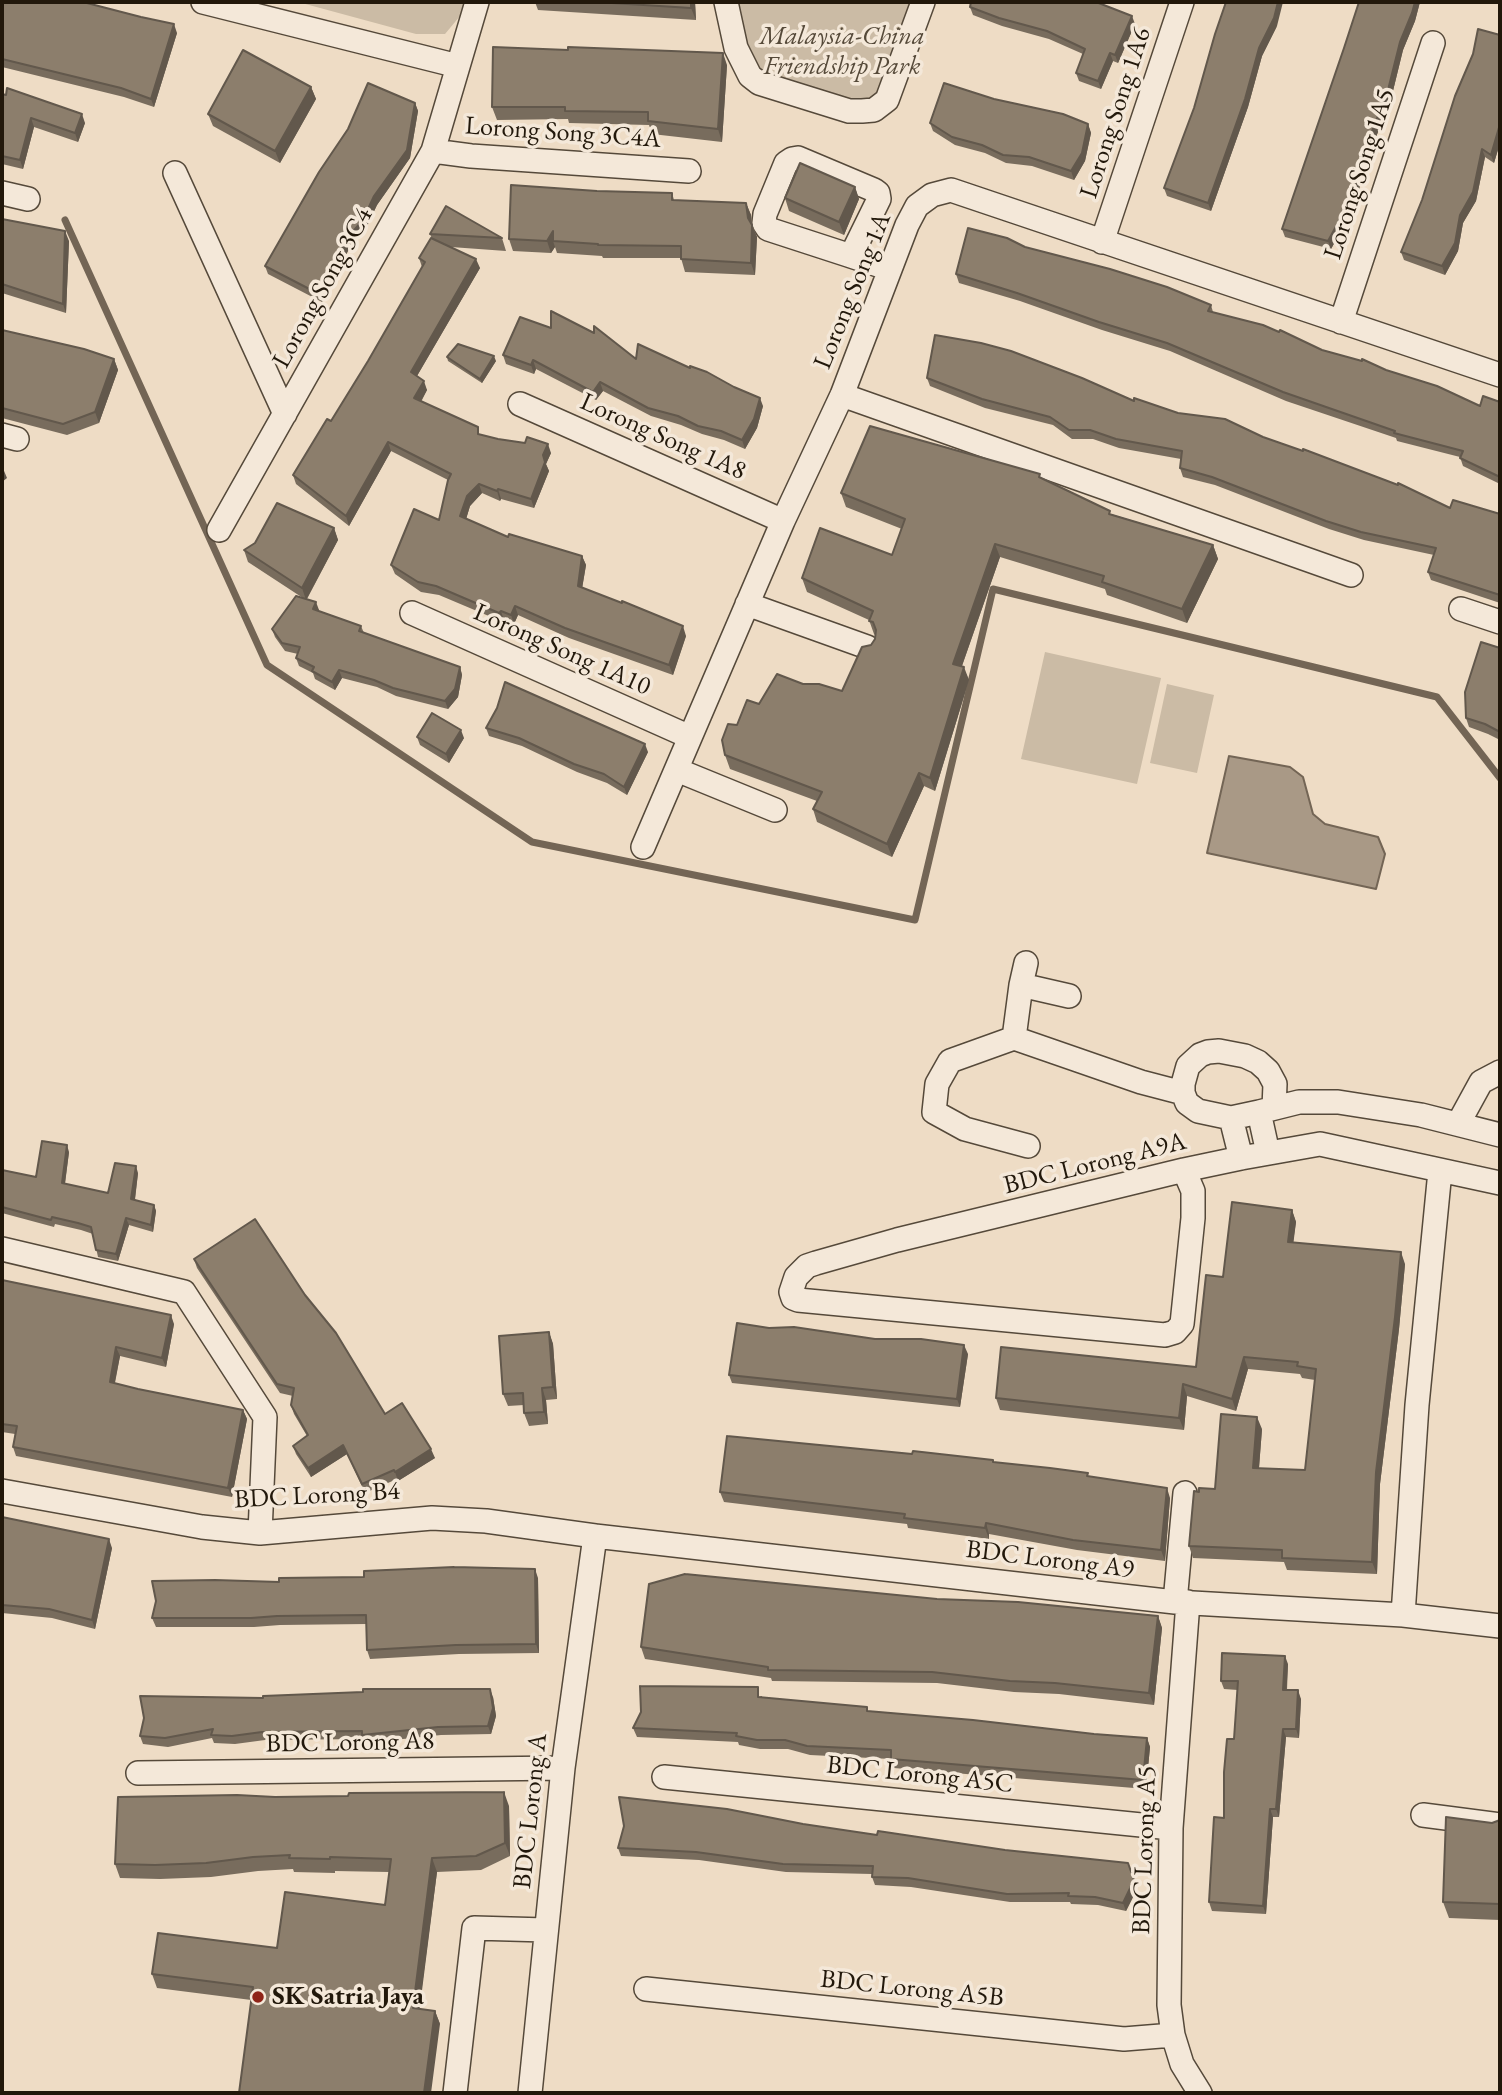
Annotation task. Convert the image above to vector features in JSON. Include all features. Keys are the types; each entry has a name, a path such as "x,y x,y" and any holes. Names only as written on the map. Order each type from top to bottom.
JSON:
{"street":[{"path":"203,2 458,66"},
{"name":"Lorong Song 3C4","path":"219,530 433,151 477,2"},
{"path":"726,2 736,48 750,76 759,83 849,111 874,110 887,100 923,2"},
{"name":"Lorong Song 1A6","path":"1102,242 1182,2"},
{"name":"Lorong Song 1A5","path":"1341,323 1433,43"},
{"name":"Lorong Song 3C4A","path":"433,151 689,171"},
{"path":"851,256 879,199 878,194 798,158 792,159 786,163 765,214 764,223 768,229 890,269"},
{"path":"175,173 285,414"},
{"name":"Lorong Song 1A","path":"643,847 783,521 842,395 907,225 917,206 932,195 951,190 1500,375"},
{"path":"2,193 28,199"},
{"path":"842,395 1351,575"},
{"name":"Lorong Song 1A8","path":"520,404 783,521"},
{"path":"747,604 867,647"},
{"path":"1461,609 1500,622"},
{"name":"Lorong Song 1A10","path":"412,613 690,737"},
{"path":"677,770 775,810"},
{"path":"1014,1038 1023,974 1069,996"},
{"path":"1028,1146 965,1129 934,1112 937,1084 950,1061 1014,1038 1141,1082 1183,1093"},
{"path":"1268,1153 1267,1110 1275,1084 1268,1071 1245,1056 1219,1051 1200,1055 1188,1066 1183,1084 1187,1103 1198,1111 1231,1118 1267,1110 1299,1102 1338,1102 1421,1115 1500,1135"},
{"path":"1458,1124 1481,1082 1500,1072"},
{"path":"1231,1118 1241,1157"},
{"name":"BDC Lorong A9A","path":"1184,1170 1193,1191 1193,1219 1182,1324 1175,1332 1166,1335 798,1300 791,1292 796,1278 807,1266 897,1240 1184,1170 1241,1157 1320,1144 1500,1183"},
{"path":"1403,1615 1417,1405 1440,1171"},
{"path":"2,1250 184,1292 265,1417 260,1533"},
{"name":"BDC Lorong B4","path":"2,1491 202,1527 260,1533 432,1518 486,1521 595,1536"},
{"name":"BDC Lorong A5","path":"1185,1493 1171,1829 1169,2006 1173,2035 1182,2064 1200,2093"},
{"name":"BDC Lorong A9","path":"595,1536 1181,1602 1403,1615 1500,1626"},
{"name":"BDC Lorong A","path":"530,2093 563,1768 595,1536"},
{"name":"BDC Lorong A8","path":"138,1773 563,1768"},
{"name":"BDC Lorong A5C","path":"664,1777 1171,1829"},
{"path":"1423,1815 1500,1825"},
{"path":"455,2093 474,1928 546,1930"},
{"name":"BDC Lorong A5B","path":"646,1989 1124,2039 1173,2035"}],"green space":[{"path":"298,2 465,2 460,16 445,34 416,34"},
{"name":"Malaysia-China Friendship Park","path":"732,2 913,2 900,56 870,106 763,78 748,66"},
{"path":"1045,652 1161,678 1137,784 1021,759"},
{"path":"1167,684 1214,695 1197,773 1150,763"}],"shaded area":[{"path":"1229,756 1290,767 1303,777 1313,814 1325,824 1378,837 1385,854 1376,889 1207,853"}],"building":[{"path":"2,2 83,2 174,24 151,99 121,88 2,59"},
{"path":"596,2 691,2 691,8"},
{"path":"971,2 1096,2 1132,16 1115,55 1110,53 1098,81 1076,73 1085,49 1047,31 970,7"},
{"path":"1226,2 1278,2 1274,18 1259,48 1245,99 1208,203 1164,188 1194,108"},
{"path":"1359,2 1415,2 1400,42 1388,90 1358,167 1355,192 1328,241 1282,229"},
{"path":"1478,29 1500,35 1500,124 1491,155 1482,149 1473,192 1460,215 1455,243 1442,266 1401,252 1422,200 1455,96 1473,54"},
{"path":"493,47 723,53 718,129 648,121 648,112 565,111 565,107 492,107"},
{"path":"243,50 311,87 275,151 208,114"},
{"path":"368,83 415,103 407,150 374,196 363,220 348,237 319,294 265,266 319,172 348,129"},
{"path":"944,83 994,99 1063,114 1088,124 1082,153 1071,171 1029,157 1003,155 982,145 952,137 930,123"},
{"path":"7,88 82,114 75,133 31,118 20,160 2,156 2,94 6,95"},
{"path":"800,163 855,187 839,222 785,198"},
{"path":"511,185 672,193 672,200 746,203 752,225 751,263 681,259 681,246 598,245 553,241 553,231 547,241 509,239"},
{"path":"446,206 502,238 430,234"},
{"path":"2,219 65,231 63,304 2,284"},
{"path":"968,228 1167,287 1211,305 1208,311 1263,325 1279,332 1280,330 1322,350 1362,359 1386,370 1437,386 1480,406 1483,396 1500,402 1500,477 1460,458 1463,451 1394,433 1395,431 1283,392 1167,343 956,274"},
{"path":"431,238 476,259 411,372 424,381 414,398 478,427 478,434 525,443 527,437 548,444 543,455 545,462 531,499 479,484 467,496 460,516 508,537 509,534 582,556 578,586 683,626 669,665 565,628 515,606 511,615 501,611 499,613 436,586 418,582 391,565 414,509 439,520 451,474 388,442 346,516 293,475 327,419 331,421 368,361 425,262 419,258"},
{"path":"551,311 594,333 594,326 636,359 638,344 690,368 707,372 760,398 754,419 742,440 648,408 600,382 593,392 533,360 531,365 503,355 520,317 551,328"},
{"path":"2,330 84,349 114,359 95,412 63,424 2,408"},
{"path":"935,335 1011,351 1134,401 1134,398 1178,413 1225,419 1263,437 1398,483 1450,508 1453,500 1500,514 1500,595 1428,572 1436,548 1361,532 1212,477 1180,468 1182,451 1116,439 1090,430 1069,430 1050,417 982,399 927,378"},
{"path":"458,344 494,356 480,379 447,357"},
{"path":"870,426 1040,474 1039,477 1110,511 1109,514 1213,545 1182,609 1102,582 1104,576 995,544 953,664 964,667 930,778 919,773 887,844 813,809 822,792 725,755 722,740 728,724 737,725 747,700 759,704 777,674 803,684 819,684 842,691 862,647 871,645 875,639 876,630 873,622 869,621 873,611 802,578 820,528 892,555 905,519 841,493"},
{"path":"277,503 334,528 302,588 244,550 255,543"},
{"path":"296,596 316,602 313,609 361,626 359,631 460,667 455,689 445,701 393,688 339,670 332,682 312,671 314,667 296,658 300,647 282,643 272,629"},
{"path":"1481,642 1500,648 1500,732 1466,718 1465,692"},
{"path":"505,682 645,744 624,787 604,774 574,764 519,738 486,728 497,708"},
{"path":"432,713 461,730 446,754 417,737"},
{"path":"42,1141 67,1145 62,1183 108,1193 115,1163 136,1166 131,1199 154,1205 151,1225 126,1218 116,1254 96,1250 91,1227 2,1207 2,1170 36,1177"},
{"path":"1232,1202 1292,1210 1288,1242 1401,1252 1376,1472 1372,1562 1282,1558 1282,1550 1189,1546 1194,1491 1199,1492 1199,1488 1215,1489 1221,1414 1257,1417 1253,1468 1305,1470 1316,1369 1297,1366 1298,1362 1244,1357 1232,1399 1183,1384 1179,1418 996,1398 1001,1347 1196,1367 1206,1275 1223,1277"},
{"path":"255,1219 305,1295 336,1333 385,1414 402,1403 431,1449 395,1472 394,1470 362,1484 343,1445 308,1468 293,1446 308,1435 291,1405 294,1388 277,1384 194,1259"},
{"path":"2,1280 171,1315 162,1358 116,1347 110,1382 243,1410 228,1488 13,1447 17,1426 2,1424"},
{"path":"737,1323 769,1328 794,1327 875,1339 921,1339 964,1345 957,1399 729,1375"},
{"path":"549,1332 553,1387 542,1388 544,1412 524,1413 523,1393 503,1394 499,1336"},
{"path":"727,1436 993,1460 1088,1473 1087,1476 1167,1488 1161,1550 1073,1540 986,1523 985,1528 904,1518 905,1514 720,1492"},
{"path":"2,1517 109,1539 92,1620 49,1609 2,1605"},
{"path":"454,1567 535,1569 536,1644 367,1650 366,1615 152,1618 156,1601 152,1581 279,1582 279,1578 364,1577 364,1571"},
{"path":"685,1574 937,1599 1018,1602 1158,1616 1149,1693 932,1672 768,1670 768,1667 641,1647 649,1584"},
{"path":"1222,1653 1285,1656 1283,1690 1298,1690 1296,1729 1283,1729 1276,1809 1270,1809 1263,1906 1209,1902 1214,1817 1224,1818 1227,1739 1234,1739 1238,1681 1221,1681"},
{"path":"640,1686 758,1687 758,1697 867,1707 867,1711 1147,1738 1143,1780 891,1759 891,1750 807,1746 785,1740 757,1740 736,1736 737,1733 633,1728 641,1712"},
{"path":"363,1689 490,1689 493,1708 488,1726 438,1727 362,1735 362,1731 211,1735 213,1729 165,1738 140,1736 144,1718 140,1696 263,1698 363,1692"},
{"path":"504,1792 505,1843 476,1856 432,1858 413,2008 435,2011 424,2093 239,2093 253,1987 152,1974 158,1933 277,1948 285,1892 385,1905 391,1859 289,1858 290,1855 206,1863 115,1864 118,1797"},
{"path":"619,1797 727,1809 877,1835 878,1831 1005,1850 1128,1863 1134,1880 1123,1903 1095,1897 1068,1896 1069,1893 1007,1894 908,1878 872,1877 873,1866 783,1864 696,1852 618,1848 624,1826"},
{"path":"1446,1817 1492,1823 1500,1820 1500,1904 1443,1902"}],"waterway":[{"path":"65,220 267,665 532,842 915,920 993,589 1437,697 1500,778"}],"place":[{"name":"SK Satria Jaya","path":"258,1997"}]}
